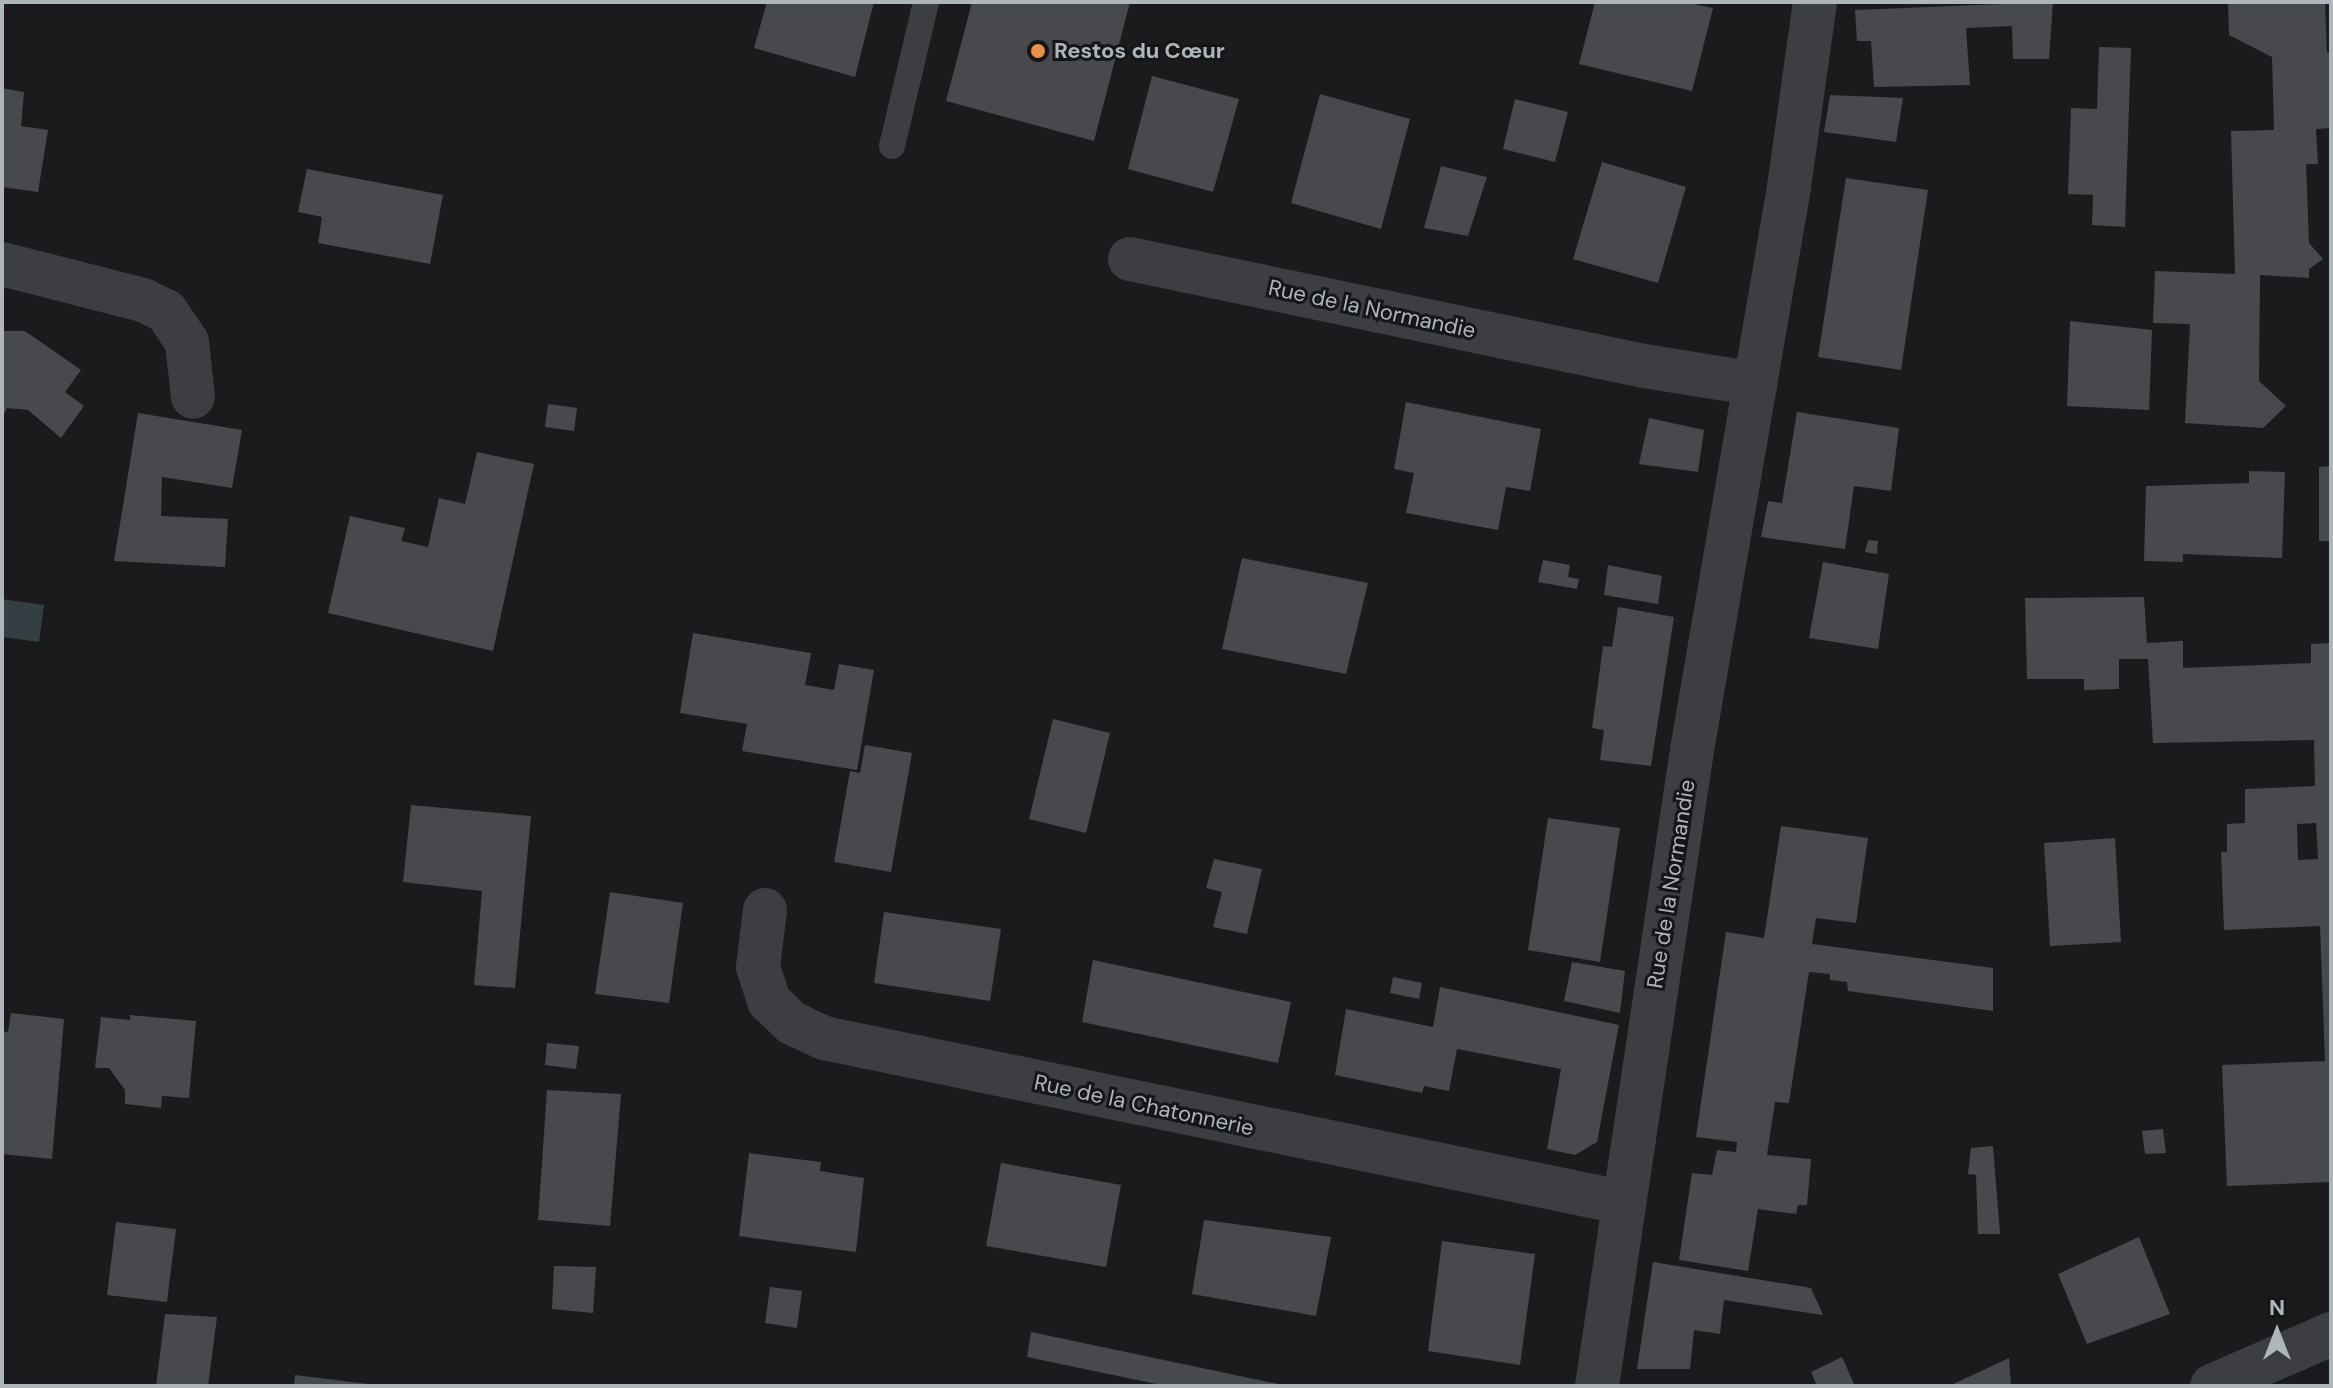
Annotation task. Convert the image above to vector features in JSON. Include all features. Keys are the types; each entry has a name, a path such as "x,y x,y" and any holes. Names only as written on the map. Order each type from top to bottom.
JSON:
{"street":[{"name":"Rue de la Normandie","path":"1597,1386 1621,1202 1756,384 1815,2"},
{"name":"Rue de la Normandie","path":"1130,259 1644,366 1756,384"},
{"path":"2,264 143,300 166,311 187,342 193,397"},
{"name":"Rue de la Chatonnerie","path":"765,910 758,967 769,1001 792,1023 824,1038 1621,1202"},
{"path":"2212,1386 2331,1334"}],"lane":[{"path":"892,146 926,2"}],"shaded area":[{"path":"2,599 44,605 39,642 2,637"}],"building":[{"path":"767,2 874,2 855,77 754,48"},
{"name":"Restos du Cœur","path":"972,2 1130,2 1094,141 946,101"},
{"path":"1595,2 1684,2 1713,8 1692,91 1579,64"},
{"path":"2053,2 2049,59 2013,59 2012,26 1966,28 1970,85 1874,87 1871,41 1857,41 1855,10"},
{"path":"2228,2 2325,2 2327,53 2331,52 2331,128 2316,129 2318,164 2306,164 2309,243 2323,259 2309,269 2309,278 2260,275 2259,381 2286,406 2263,428 2185,423 2190,324 2153,323 2155,271 2235,274 2231,131 2274,130 2272,57 2229,35"},
{"path":"2099,47 2131,48 2125,227 2092,225 2093,195 2068,194 2071,108 2097,109"},
{"path":"1152,76 1239,99 1213,192 1128,169"},
{"path":"2,88 24,92 21,126 48,130 38,192 2,187"},
{"path":"1320,94 1410,119 1381,229 1291,203"},
{"path":"1830,95 1903,98 1896,142 1824,132"},
{"path":"1515,99 1568,112 1555,162 1503,149"},
{"path":"1602,162 1686,187 1658,283 1573,259"},
{"path":"1441,166 1487,177 1468,236 1424,228"},
{"path":"307,169 443,195 430,264 318,243 322,217 298,212"},
{"path":"1846,178 1928,190 1901,370 1818,357"},
{"path":"2070,321 2152,330 2149,410 2067,406"},
{"path":"2,331 25,331 81,370 65,392 84,406 61,438 28,410 7,408 2,418"},
{"path":"1406,402 1541,429 1530,491 1506,487 1498,530 1406,513 1414,473 1394,469"},
{"path":"548,404 577,408 574,431 545,427"},
{"path":"1797,412 1899,428 1891,491 1854,486 1845,549 1761,537 1768,501 1782,503"},
{"path":"138,413 242,430 232,488 162,477 161,516 228,519 225,567 114,561"},
{"path":"1649,418 1704,430 1698,472 1639,464"},
{"path":"477,452 534,464 493,651 328,613 350,516 405,528 401,541 428,547 439,498 465,504"},
{"path":"2331,466 2331,541 2319,541 2319,467"},
{"path":"2249,471 2285,472 2282,558 2183,554 2183,562 2144,561 2146,486 2249,483"},
{"path":"1868,540 1878,541 1877,554 1865,552"},
{"path":"1242,558 1368,583 1346,674 1222,649"},
{"path":"1543,560 1570,565 1568,577 1579,579 1577,589 1538,582"},
{"path":"1823,562 1889,574 1878,649 1809,638"},
{"path":"1608,565 1662,576 1658,604 1604,595"},
{"path":"2144,597 2147,643 2183,641 2183,668 2311,663 2311,644 2331,643 2331,1182 2227,1186 2222,1065 2325,1061 2320,926 2224,930 2221,852 2227,852 2227,824 2245,823 2245,789 2315,786 2314,740 2153,743 2148,659 2119,659 2119,689 2084,690 2084,679 2027,679 2025,598","holes":["2316,823 2318,859 2298,860 2297,824"]},
{"path":"1618,607 1674,617 1651,766 1600,760 1604,730 1592,728 1603,646 1612,647"},
{"path":"693,633 811,653 805,685 834,690 839,664 874,670 857,770 742,751 747,724 680,713"},
{"path":"1053,719 1110,733 1086,833 1029,819"},
{"path":"865,745 912,753 891,872 834,862 850,771 860,773"},
{"path":"411,805 531,816 515,988 474,985 482,891 403,882"},
{"path":"1548,818 1620,828 1600,962 1528,950"},
{"path":"1781,826 1868,838 1856,923 1816,918 1812,944 1993,968 1993,1011 1848,991 1847,982 1830,980 1830,974 1809,972 1789,1103 1775,1102 1767,1155 1811,1159 1807,1205 1798,1205 1796,1214 1758,1209 1748,1271 1679,1260 1692,1173 1712,1175 1717,1150 1736,1152 1737,1142 1696,1137 1726,932 1764,938"},
{"path":"2115,838 2121,942 2050,946 2044,843"},
{"path":"1214,859 1262,869 1247,934 1213,927 1222,892 1206,888"},
{"path":"610,892 683,903 669,1003 595,994"},
{"path":"884,912 1001,929 990,1001 874,983"},
{"path":"1093,960 1291,1002 1278,1063 1082,1022"},
{"path":"1572,962 1625,971 1620,1013 1564,1001"},
{"path":"1393,977 1422,983 1419,999 1390,993"},
{"path":"1440,987 1619,1025 1597,1142 1575,1155 1547,1149 1561,1069 1457,1049 1449,1091 1424,1086 1422,1093 1335,1075 1346,1009 1433,1027"},
{"path":"11,1013 64,1019 52,1159 2,1154 2,1031 8,1032"},
{"path":"130,1015 196,1021 189,1098 162,1096 161,1108 125,1104 125,1090 109,1068 95,1068 101,1017 130,1020"},
{"path":"547,1043 579,1046 576,1069 545,1065"},
{"path":"547,1090 621,1094 610,1226 538,1220"},
{"path":"2163,1129 2166,1153 2145,1154 2142,1131"},
{"path":"1993,1146 2000,1234 1978,1234 1976,1175 1968,1174 1971,1148"},
{"path":"749,1153 821,1162 820,1171 864,1178 856,1252 739,1236"},
{"path":"1001,1163 1121,1185 1106,1267 986,1246"},
{"path":"1204,1220 1331,1237 1316,1316 1192,1294"},
{"path":"116,1222 176,1229 167,1302 107,1295"},
{"path":"2139,1237 2170,1314 2087,1344 2058,1274"},
{"path":"1442,1241 1535,1254 1520,1365 1428,1351"},
{"path":"1653,1262 1811,1288 1823,1315 1724,1300 1720,1334 1694,1330 1690,1369 1637,1369"},
{"path":"554,1266 596,1267 593,1313 552,1309"},
{"path":"770,1287 802,1291 797,1328 765,1323"},
{"path":"165,1314 217,1317 208,1386 156,1386"},
{"path":"1031,1332 1283,1386 1166,1386 1027,1357"},
{"path":"1842,1357 1855,1386 1817,1386 1811,1372"},
{"path":"2009,1358 2011,1386 1949,1386"},
{"path":"295,1375 368,1384 368,1386 294,1386"}],"place":[{"name":"Restos du Cœur","path":"1038,51"}]}
